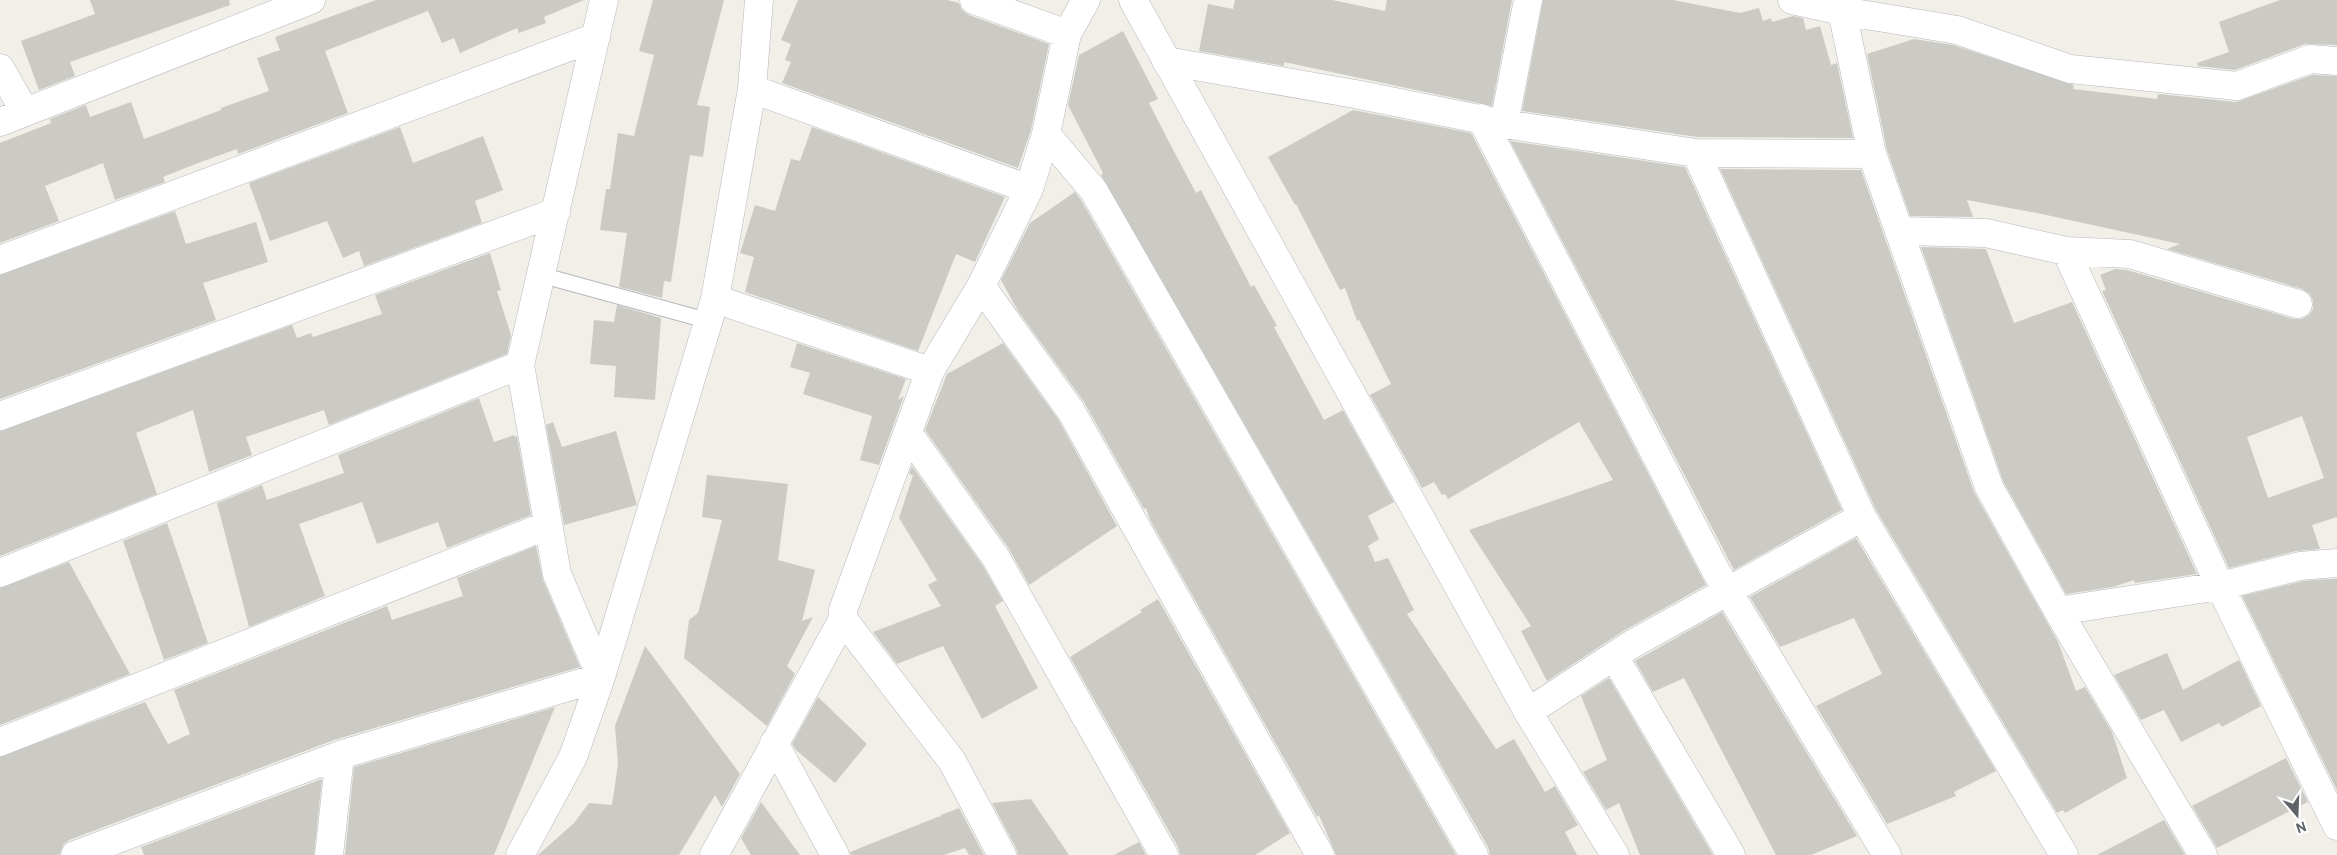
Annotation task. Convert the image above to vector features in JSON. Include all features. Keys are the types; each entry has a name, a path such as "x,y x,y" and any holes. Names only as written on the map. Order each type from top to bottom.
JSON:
{"street":[{"path":"0,122 311,0"},
{"path":"601,677 557,574 520,365 604,0"},
{"path":"520,855 573,757 601,677 712,310 752,89 759,0"},
{"path":"974,0 1067,34"},
{"path":"714,855 843,619 843,610 930,371 981,286 1029,190 1046,134 1067,34 1086,0"},
{"path":"1133,0 1528,712 1615,855"},
{"path":"1528,0 1493,121 1712,564 1887,855"},
{"path":"1792,0 1842,12 1957,30 2070,69 2237,86 2310,60 2337,61"},
{"path":"1842,12 1872,154 1989,487 2058,611 2203,855"},
{"path":"0,260 596,37"},
{"path":"1166,61 1493,121 1696,154 1872,154"},
{"path":"0,68 25,112"},
{"path":"752,89 1029,190"},
{"path":"1046,134 1094,191 1474,855"},
{"path":"1696,154 1862,517 2064,855"},
{"path":"0,416 556,212"},
{"path":"1900,231 1986,233 2066,251 2130,254 2298,304"},
{"path":"2066,251 2220,586 2337,826"},
{"path":"981,286 1071,411 1320,855"},
{"path":"712,310 930,371"},
{"path":"0,573 520,365"},
{"path":"908,433 996,558 1164,855"},
{"path":"1528,712 1634,643 1862,517"},
{"path":"0,742 548,525"},
{"path":"2058,611 2220,586 2300,566 2337,563"},
{"path":"843,619 952,761 1002,855"},
{"path":"1617,655 1618,663 1731,855"},
{"path":"75,855 340,755 601,677"},
{"path":"774,743 835,855"},
{"path":"329,855 340,755"}],"lane":[{"path":"541,275 712,310"}],"building":[{"path":"90,0 229,0 230,5 70,62 75,76 39,90 21,41 95,14"},
{"path":"376,0 584,0 544,17 546,23 519,33 517,28 460,53 454,38 442,43 428,11 325,51 348,113 238,154 237,149 198,163 163,177 165,182 115,200 103,163 45,186 59,221 0,243 0,143 51,123 50,119 86,105 90,117 131,102 144,139 221,110 221,108 269,91 257,58 280,50 275,37"},
{"path":"653,0 724,0 697,105 710,107 703,157 690,155 671,282 664,281 662,298 619,287 627,233 600,230 606,189 610,189 618,133 634,136 654,55 639,51"},
{"path":"798,0 947,0 959,3 962,10 969,15 1049,44 1031,130 1018,168 782,83 791,62 785,60 791,44 781,40"},
{"path":"1235,0 1332,0 1385,11 1387,0 1512,0 1492,106 1284,62 1284,66 1199,51 1208,4 1233,9"},
{"path":"1543,0 1673,0 1740,13 1759,8 1763,21 1771,18 1772,22 1793,16 1803,18 1806,30 1820,26 1831,65 1837,63 1853,138 1697,137 1522,111"},
{"path":"2280,0 2337,0 2337,45 2305,44 2235,70 2198,66 2197,63 2229,52 2219,22"},
{"path":"1123,31 1158,99 1149,103 1169,142 1196,193 1201,190 1251,287 1254,285 1277,326 1274,327 1324,420 1343,410 1394,502 1368,516 1379,539 1368,546 1375,562 1388,558 1414,610 1407,614 1496,749 1514,739 1545,792 1555,786 1578,825 1565,832 1577,855 1490,855 1488,847 1101,175 1103,173 1068,105 1079,55"},
{"path":"1914,39 1953,45 2074,85 2073,89 2157,99 2158,94 2236,102 2312,75 2337,76 2337,517 2312,525 2320,549 2296,551 2229,568 2102,291 2106,290 2100,275 2115,269 2127,270 2294,319 2302,319 2309,315 2313,309 2313,301 2310,294 2302,289 2167,249 2180,244 2037,213 1967,200 1973,217 1910,216 1887,150 1867,54","holes":["2302,416 2324,478 2268,498 2247,437"]},
{"path":"1353,110 1471,133 1706,585 1625,630 1547,681 1521,631 1531,626 1469,530 1613,480 1579,422 1448,499 1445,494 1442,495 1434,482 1422,488 1370,395 1391,384 1359,320 1357,321 1345,288 1340,290 1296,204 1268,157"},
{"path":"400,127 413,163 483,136 503,190 475,201 482,223 364,266 359,251 343,258 327,221 270,241 249,183"},
{"path":"812,127 1005,197 975,262 956,254 918,351 745,292 754,257 740,253 755,205 775,211 791,159 800,161"},
{"path":"1510,141 1685,167 1842,510 1734,570"},
{"path":"1720,169 1861,170 1974,492 2058,642 2076,691 2085,687 2112,732 2127,778 2065,813 2063,810 2057,813 1876,510"},
{"path":"1075,192 1456,855 1336,855 1319,815 1317,817 1150,520 1146,508 1144,509 1084,402 1018,311 1001,280 1030,223"},
{"path":"175,211 186,244 256,222 268,262 203,283 216,320 0,399 0,275"},
{"path":"1921,247 1986,249 2014,323 2072,302 2197,574 2135,583 2134,580 2113,587 2066,594 2003,481"},
{"path":"490,253 501,290 497,291 511,335 507,354 329,425 324,410 246,437 252,455 209,472 193,410 136,433 157,494 0,556 0,431 292,325 297,338 311,333 313,337 382,314 375,295"},
{"path":"617,305 661,318 655,400 614,397 616,366 590,364 594,320 614,322"},
{"path":"797,343 906,379 898,400 904,396 879,465 860,460 872,416 803,394 810,373 790,367"},
{"path":"1003,343 1058,419 1117,526 1029,585 1009,549 925,430 947,374"},
{"path":"479,398 494,442 514,435 514,437 517,436 531,515 447,548 438,522 377,544 362,502 299,524 325,596 249,627 217,503 262,485 267,500 344,473 338,455"},
{"path":"553,422 562,447 616,431 637,505 564,525 546,425"},
{"path":"912,466 983,566 1003,601 995,606 1038,688 982,719 943,646 897,664 873,632 941,606 928,585 937,580 899,518 913,475 909,474"},
{"path":"707,475 788,484 778,560 815,570 802,621 813,617 787,666 795,674 767,726 684,658 689,620 698,613 722,520 702,517"},
{"path":"167,523 208,643 164,660 123,541"},
{"path":"1856,538 1996,771 1954,792 1956,796 1887,824 1816,706 1882,674 1854,618 1780,647 1750,597"},
{"path":"536,546 543,580 580,667 334,740 69,840 63,845 60,854 57,855 0,855 0,757 145,702 168,744 190,734 174,690 387,606 392,620 463,596 457,578"},
{"path":"69,562 130,674 0,725 0,588"},
{"path":"2337,579 2337,790 2242,596 2303,581"},
{"path":"1158,599 1290,833 1255,855 1180,855 1178,847 1070,657 1142,612 1140,610"},
{"path":"1722,612 1857,836 1811,855 1776,855 1684,678 1653,692 1654,694 1635,661"},
{"path":"645,646 740,774 722,807 715,795 679,855 538,855 574,823 589,803 612,805 618,764 615,726"},
{"path":"2167,653 2183,690 2239,660 2261,706 2222,727 2219,723 2181,742 2164,710 2141,720 2114,675"},
{"path":"1609,678 1713,855 1640,855 1619,803 1606,810 1583,772 1607,760 1581,696"},
{"path":"818,697 867,744 835,783 796,750 792,744"},
{"path":"555,707 494,855 345,855 354,767"},
{"path":"2286,758 2308,802 2217,848 2192,806"},
{"path":"322,779 314,855 144,855 141,847"},
{"path":"1031,799 1069,855 1018,855 992,803"},
{"path":"761,802 800,855 751,855 741,838"},
{"path":"959,808 984,855 969,855 965,848 944,855 851,855 850,852 940,816 941,818 941,815"},
{"path":"2164,820 2185,855 2097,855"},
{"path":"1139,842 1146,855 1114,855"}]}
